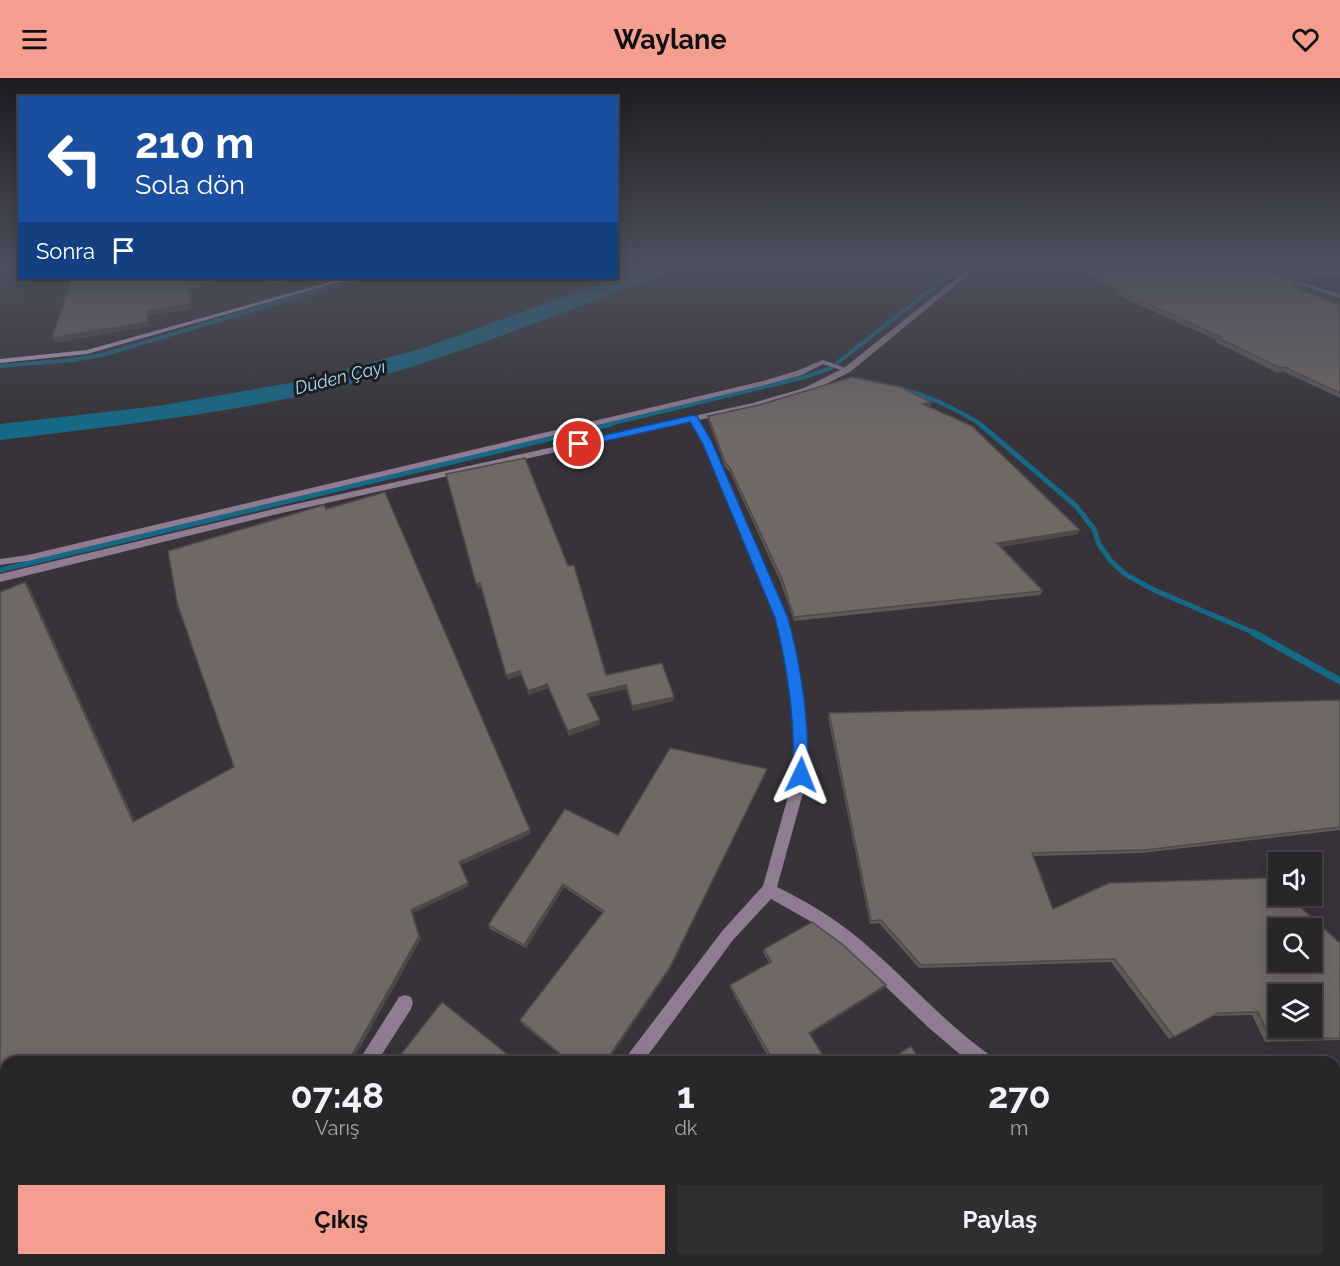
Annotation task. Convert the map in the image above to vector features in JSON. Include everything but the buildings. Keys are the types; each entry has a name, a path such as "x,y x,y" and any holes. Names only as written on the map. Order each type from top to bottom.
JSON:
{"street":[{"path":"0,362 87,352 199,320"},
{"path":"0,578 128,541 693,418 807,390 847,370 908,320"},
{"path":"637,1056 728,934 769,890 801,775 802,741 782,618 707,442 693,418"},
{"path":"769,890 825,921 978,1056"},
{"path":"371,1056 405,1003"}],"lane":[{"path":"0,562 128,541 765,383 799,373 823,362 847,370"}],"waterway":[{"path":"0,366 73,360 102,355 218,320"},
{"name":"Düden Çayı","path":"0,432 158,413 309,387 431,353 520,320"},
{"path":"837,363 891,320"},
{"path":"605,425 805,377 831,368"},
{"path":"857,379 922,395 982,425"},
{"path":"0,570 611,424"},
{"path":"980,424 1076,506 1094,529 1099,544 1110,560 1125,574 1154,590 1257,634"},
{"path":"1254,633 1340,681"}],"route":[{"path":"579,444 693,418 707,442 782,618 802,741 801,775"}]}
